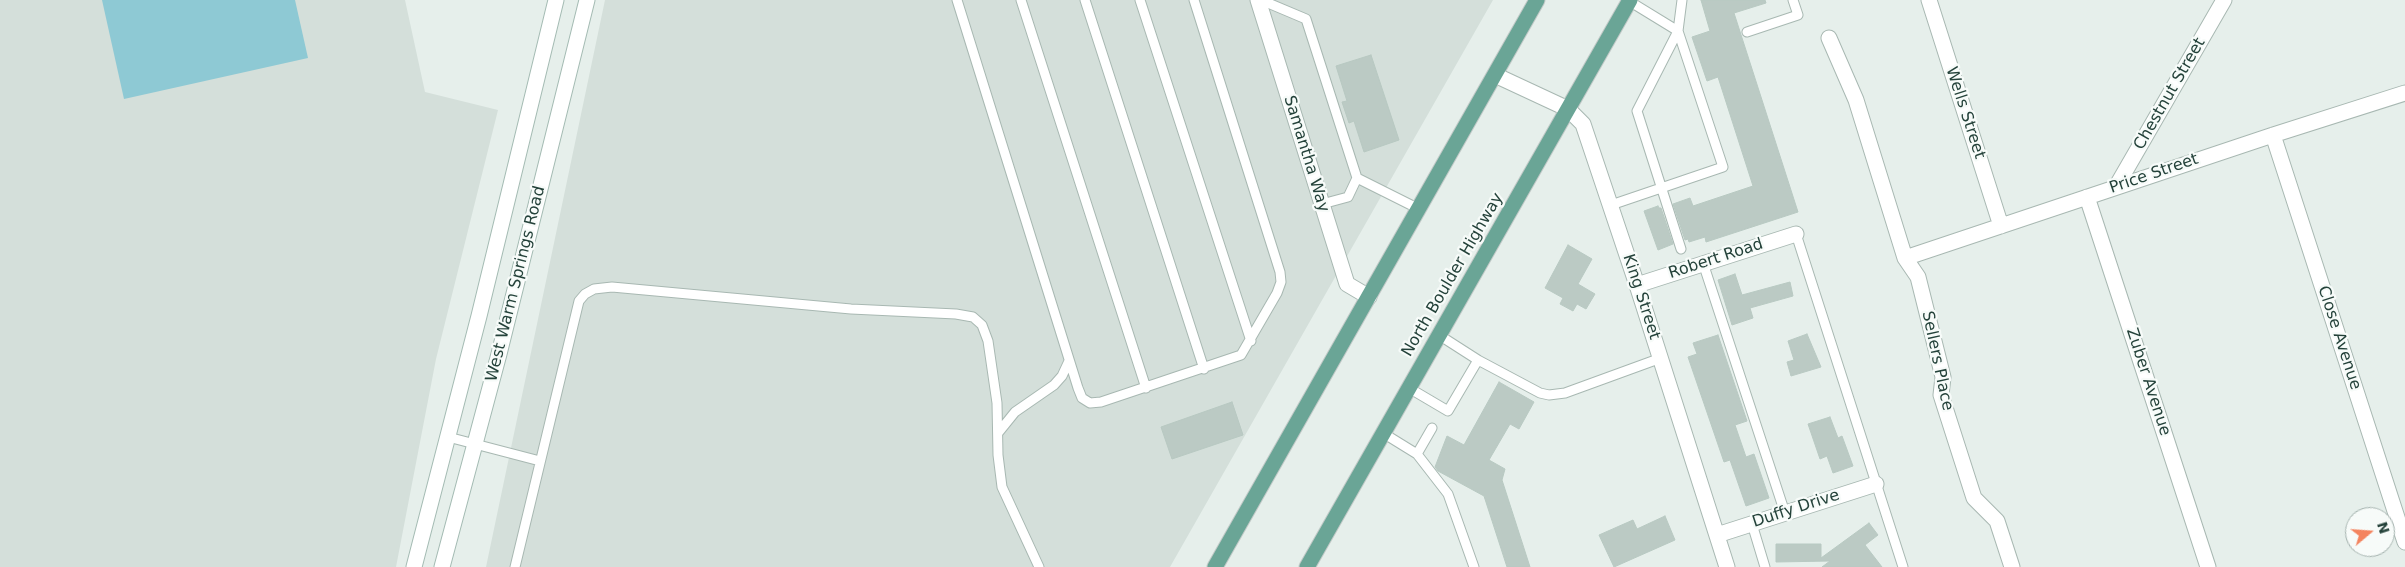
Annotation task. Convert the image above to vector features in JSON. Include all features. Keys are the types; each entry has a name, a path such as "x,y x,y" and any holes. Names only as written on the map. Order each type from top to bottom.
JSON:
{"main road":[{"path":"1215,567 1537,0"},
{"name":"North Boulder Highway","path":"1306,567 1630,1"}],"street":[{"name":"West Warm Springs Road","path":"414,567 448,438 556,0"},
{"name":"West Warm Springs Road","path":"442,567 587,0"},
{"name":"Samantha Way","path":"1259,0 1347,284 1369,297"},
{"name":"Wells Street","path":"1929,0 2001,226"},
{"name":"Chestnut Street","path":"2116,187 2224,0"},
{"name":"Sellers Place","path":"1829,38 1856,100 1905,258 1918,277 1944,377 1941,395 1974,498 1997,520 2009,566"},
{"name":"King Street","path":"1495,75 1568,109 1583,124 1611,205 1727,567"},
{"name":"Price Street","path":"1905,258 2272,134 2405,93"},
{"name":"Close Avenue","path":"2272,134 2405,542"},
{"name":"Zuber Avenue","path":"2087,197 2208,567"},
{"name":"Robert Road","path":"1637,285 1796,234"},
{"name":"Duffy Drive","path":"1717,535 1876,484"}],"lane":[{"path":"957,0 1069,361 1082,398 1090,403 1100,402 1146,388 1242,355 1277,293 1281,282 1280,272 1194,0"},
{"path":"1020,0 1146,388"},
{"path":"1085,0 1204,369"},
{"path":"1140,0 1251,341"},
{"path":"1259,0 1306,19 1357,178 1348,196 1322,204"},
{"path":"1681,249 1637,111 1678,31 1682,0"},
{"path":"1747,32 1798,15 1793,0"},
{"path":"1611,205 1723,167 1678,31 1630,1"},
{"path":"1357,178 1419,209"},
{"path":"1796,234 1903,567"},
{"path":"1703,263 1784,513"},
{"path":"515,567 579,300 585,294 602,287 850,308 956,314 973,317 982,325 988,342 997,403 1002,487 1039,567"},
{"path":"1439,335 1478,360 1540,393 1548,395 1565,392 1660,358"},
{"path":"1409,388 1448,410 1478,360"},
{"path":"998,433 1015,412 1054,386 1062,376 1069,361"},
{"path":"1417,454 1432,428"},
{"path":"1383,433 1417,454 1448,494 1474,567"},
{"path":"448,438 540,461"},
{"path":"1752,524 1766,567"}],"shaded area":[{"path":"0,0 405,0 425,92 498,110 436,359 396,567 0,567"},
{"path":"605,0 1493,0 1170,567 486,567"}],"water":[{"path":"102,0 295,0 308,58 124,99"}],"building":[{"path":"1701,0 1765,0 1766,3 1734,13 1798,212 1706,242 1705,237 1689,242 1688,239 1685,240 1673,204 1690,198 1693,206 1753,186 1718,77 1707,81 1692,37 1710,31"},
{"path":"1371,55 1399,140 1364,152 1354,121 1349,123 1342,102 1347,101 1336,66"},
{"path":"1658,206 1661,208 1673,244 1658,250 1644,211"},
{"path":"1568,245 1592,259 1578,284 1595,294 1586,309 1577,304 1573,311 1560,304 1563,298 1545,288"},
{"path":"1735,274 1742,295 1790,282 1793,296 1750,308 1753,318 1732,325 1718,280"},
{"path":"1807,334 1821,367 1791,376 1787,362 1794,360 1788,341"},
{"path":"1718,335 1747,421 1735,425 1746,457 1754,454 1769,498 1746,506 1730,460 1724,462 1688,357 1697,354 1693,343"},
{"path":"1499,382 1534,402 1519,429 1510,424 1489,460 1505,469 1502,480 1530,567 1507,567 1484,496 1438,471 1435,467 1447,436 1464,445"},
{"path":"1232,402 1243,435 1172,459 1161,427"},
{"path":"1830,417 1838,438 1842,436 1853,466 1833,473 1827,456 1820,459 1808,424"},
{"path":"1665,516 1675,540 1614,567 1599,535 1633,520 1637,529"},
{"path":"1869,523 1878,535 1865,545 1882,567 1822,567 1830,561 1776,562 1776,544 1821,544 1821,558"}]}
